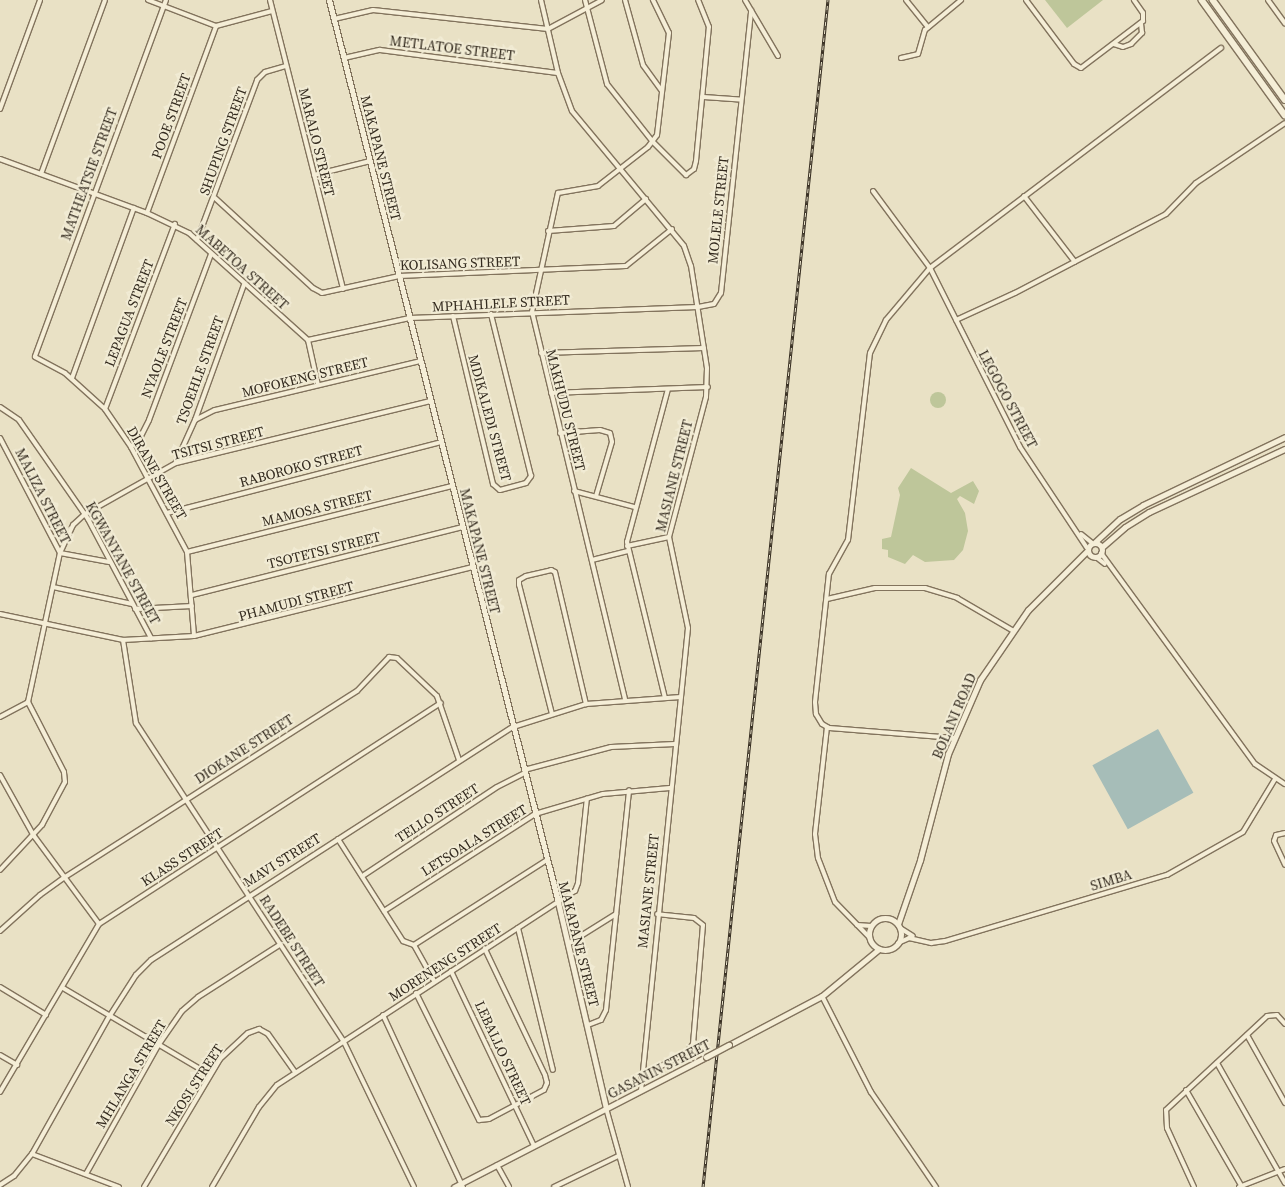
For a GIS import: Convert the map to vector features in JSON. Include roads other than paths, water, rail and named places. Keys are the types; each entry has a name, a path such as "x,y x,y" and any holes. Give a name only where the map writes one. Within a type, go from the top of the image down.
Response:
{"main road":[{"path":"1202,0 1285,115"},
{"path":"1213,0 1285,100"}],"street":[{"path":"0,109 40,0"},
{"path":"40,174 105,0"},
{"path":"148,0 216,26 272,11"},
{"name":"MATHEATSIE STREET","path":"35,357 93,194 166,0"},
{"name":"MARALO STREET","path":"270,0 343,289"},
{"name":"MAKAPANE STREET","path":"329,0 558,902 606,1108"},
{"name":"MASIANE STREET","path":"541,0 558,73 572,111 672,229 688,256 698,307 708,387 668,537 688,623 657,914 641,1091"},
{"path":"585,0 607,84 653,142 686,175 695,166 709,22 698,0"},
{"path":"334,20 373,10 548,29 602,0"},
{"path":"625,0 643,65 662,91"},
{"path":"620,169 653,142 659,128 668,33 653,0"},
{"path":"745,0 778,56"},
{"path":"906,0 928,27"},
{"path":"901,58 918,54 928,27 961,0"},
{"path":"1026,0 1079,68 1088,65 1141,23 1144,17 1134,0"},
{"path":"1268,0 1285,22"},
{"name":"MOLELE STREET","path":"698,307 714,304 720,293 751,11"},
{"path":"1114,44 1126,47 1131,44 1142,33 1141,23"},
{"name":"POOE STREET","path":"147,213 216,26"},
{"path":"954,738 827,728 818,718 815,702 830,570 848,540 870,353 886,320 930,268 1221,48"},
{"name":"METLATOE STREET","path":"344,58 380,50 558,73"},
{"name":"SHUPING STREET","path":"197,240 215,198 257,80 265,72 286,66"},
{"path":"702,97 741,100"},
{"path":"956,320 1075,262 1166,214 1196,183 1285,123"},
{"name":"MABETOA STREET","path":"0,160 175,224 197,240 244,285 308,340"},
{"path":"314,175 370,160"},
{"name":"MAKHUDU STREET","path":"620,169 598,186 558,193 539,271 532,312 625,699"},
{"name":"LEGOGO STREET","path":"873,191 930,268 1020,447 1079,533 1090,553 1107,566 1255,764 1285,784"},
{"path":"1024,196 1075,262"},
{"name":"KOLISANG STREET","path":"215,198 313,288 322,292 399,276 626,266 672,229"},
{"path":"548,231 614,226 646,200"},
{"path":"72,378 134,208"},
{"name":"LEPAGUA STREET","path":"105,409 175,224"},
{"name":"NYAOLE STREET","path":"131,447 142,436 149,420 211,254"},
{"name":"TSOEHLE STREET","path":"176,463 196,420 244,285"},
{"name":"MPHAHLELE STREET","path":"308,340 410,318 698,307"},
{"name":"MDIKALEDI STREET","path":"453,316 493,484 498,490 503,490 524,484 531,478 491,314"},
{"path":"308,340 318,385"},
{"path":"541,353 704,348"},
{"name":"DIRANE STREET","path":"35,357 72,378 105,409 131,447 187,552 194,636"},
{"name":"MOFOKENG STREET","path":"196,420 215,410 421,360"},
{"path":"551,393 708,387"},
{"path":"665,698 628,548 634,507 668,389"},
{"name":"TSITSI STREET","path":"60,553 69,532 85,514 176,463 431,401"},
{"name":"KGWANYANE STREET","path":"0,407 15,416 85,514 151,638"},
{"path":"560,432 600,430 610,433 612,442 596,496"},
{"path":"1090,553 1094,542 1120,519 1143,505 1285,437"},
{"name":"MALIZA STREET","path":"0,438 60,553 28,702"},
{"name":"RABOROKO STREET","path":"167,513 441,442"},
{"path":"1090,553 1101,550 1125,527 1149,512 1285,449"},
{"name":"MAMOSA STREET","path":"187,552 452,486"},
{"path":"574,490 634,507"},
{"name":"TSOTETSI STREET","path":"192,595 462,526"},
{"name":"LEGOGO STREET","path":"1079,533 1094,542"},
{"path":"592,560 668,537"},
{"path":"1094,542 1101,550"},
{"name":"LEGOGO STREET","path":"1101,550 1107,566"},
{"path":"60,553 109,562"},
{"name":"BOLANI ROAD","path":"899,926 903,905 920,860 954,738 980,680 1012,630 1043,594 1075,563 1090,553"},
{"name":"PHAMUDI STREET","path":"0,614 45,625 124,640 194,636 472,567"},
{"path":"552,714 519,585 521,578 551,570 555,572 586,704"},
{"path":"53,587 132,604"},
{"path":"827,599 875,588 925,588 957,598 1012,630"},
{"path":"135,609 192,606"},
{"name":"RADEBE STREET","path":"124,640 134,717 343,1040 414,1187"},
{"name":"DIOKANE STREET","path":"0,931 40,895 65,877 357,691 389,657 400,661 432,690 442,703 459,760"},
{"name":"MAVI STREET","path":"0,1185 14,1176 32,1154 109,1017 142,967 249,895 513,727 586,704 625,699 681,697"},
{"path":"0,716 28,702 65,777 61,794 34,836 0,870"},
{"name":"KLASS STREET","path":"0,1092 99,924 442,703"},
{"path":"827,728 816,846 829,892 854,924 869,937"},
{"name":"TELLO STREET","path":"364,875 524,771 611,747 676,744"},
{"path":"0,775 34,836 99,924"},
{"name":"SIMBA","path":"917,939 931,943 945,941 1167,875 1244,832 1275,779"},
{"name":"LETSOALA STREET","path":"384,911 535,814 587,798 629,790 670,788"},
{"path":"588,1025 606,1014 629,790"},
{"name":"MORENENG STREET","path":"212,1187 265,1097 295,1072 558,902 578,886 587,798"},
{"path":"1285,833 1279,833 1274,839 1285,865"},
{"path":"338,839 364,875 403,941 414,945 434,981"},
{"path":"414,945 547,860"},
{"path":"379,900 390,907"},
{"name":"BOLANI ROAD","path":"890,918 903,905"},
{"path":"568,944 616,914"},
{"path":"641,1077 687,1052 693,1044 702,925 694,918 657,914"},
{"path":"880,918 890,918 917,939 909,938 890,949 879,949 871,943 869,937 871,926 880,918"},
{"path":"854,924 871,926"},
{"path":"898,943 899,926"},
{"path":"518,928 553,1070"},
{"name":"GASANIN STREET","path":"865,958 871,943"},
{"name":"MHLANGA STREET","path":"86,1174 159,1044 192,1002 281,944"},
{"path":"416,993 473,1112 482,1121 544,1090 547,1083 540,1064 485,949"},
{"name":"GASANIN STREET","path":"454,1187 462,1185 822,996 865,958 879,949"},
{"name":"LEBALLO STREET","path":"451,971 534,1146"},
{"path":"0,987 46,1015"},
{"path":"62,988 210,1075"},
{"path":"822,996 863,1078 936,1187"},
{"path":"1194,1187 1167,1128 1165,1112 1186,1090 1267,1016 1274,1014 1281,1017 1285,1024"},
{"path":"383,1015 462,1185"},
{"name":"NKOSI STREET","path":"144,1187 210,1075 233,1044 248,1033 259,1029 272,1038 295,1072"},
{"path":"1247,1035 1285,1103"},
{"path":"0,1054 17,1064"},
{"path":"540,1064 550,1055"},
{"path":"1217,1063 1285,1183"},
{"path":"1186,1090 1241,1187 1285,1169"},
{"path":"606,1108 628,1187"},
{"path":"32,1154 119,1187"},
{"path":"554,1187 618,1156"},
{"path":"498,1165 509,1187"}],"water":[{"path":"1158,729 1193,793 1128,829 1092,765"}],"railway":[{"path":"703,1187 828,0"}]}
